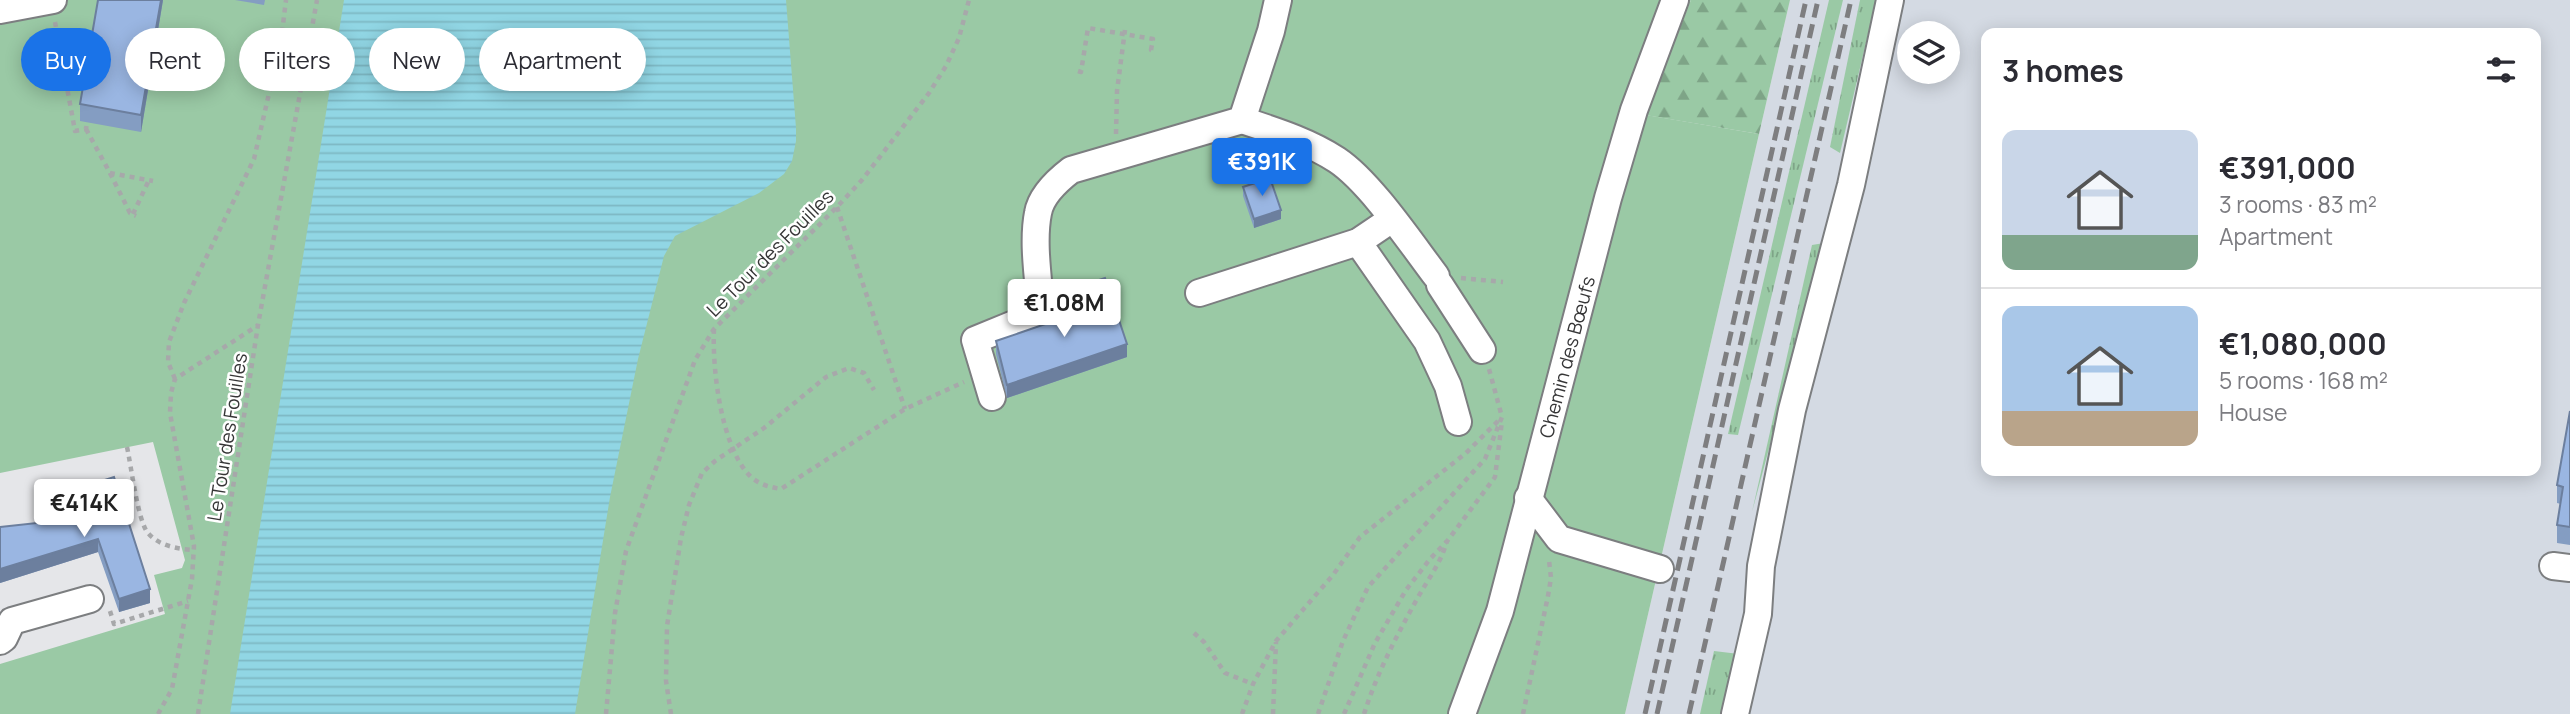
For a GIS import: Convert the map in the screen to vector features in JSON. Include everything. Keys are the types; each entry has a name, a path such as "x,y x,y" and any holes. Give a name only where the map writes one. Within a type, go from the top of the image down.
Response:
{"street":[{"path":"0,10 52,0"},
{"path":"1242,120 1271,31 1278,0"},
{"name":"Chemin des Bœufs","path":"1462,714 1500,611 1528,498 1634,110 1675,0"},
{"path":"1735,714 1758,614 1761,566 1790,423 1851,185 1890,0"},
{"path":"992,397 975,340 1041,313 1037,250 1038,211 1054,183 1071,170 1242,120 1300,140 1339,162 1368,190 1392,219 1438,280 1482,350"},
{"path":"1199,293 1358,242 1392,219"},
{"path":"1358,242 1427,341 1448,386 1458,422"},
{"path":"1528,498 1559,539 1660,569"},
{"path":"4,622 90,599"}],"path":[{"path":"52,0 75,131 86,129"},
{"path":"158,714 172,689 192,579 194,550 170,414 175,379 168,362 169,342 184,303 254,159 281,41 286,0"},
{"name":"Le Tour des Fouilles","path":"198,714 258,325 317,0"},
{"name":"Le Tour des Fouilles","path":"606,714 615,613 626,551 695,360 714,328 862,180 934,84 959,38 969,0"},
{"path":"1078,71 1081,72 1088,28 1125,32 1153,39 1151,50 1155,51"},
{"path":"1119,156 1115,124 1125,32"},
{"path":"87,122 86,129 110,173 134,215 151,180 110,173"},
{"path":"837,207 905,409"},
{"path":"1438,280 1503,282"},
{"path":"175,379 258,325"},
{"path":"714,328 716,385 734,450 752,478 765,486 782,489 905,409 965,381"},
{"path":"1344,714 1376,643 1406,590 1495,477 1502,417 1495,383 1482,350"},
{"path":"671,714 666,681 667,626 681,538 689,505 702,473 826,377 849,368 864,373 874,390"},
{"path":"1242,714 1253,684 1276,641 1333,575 1360,537 1466,453 1502,417"},
{"path":"1318,714 1343,641 1368,587 1485,459 1502,417"},
{"path":"127,447 147,533 165,545 194,550"},
{"path":"1364,714 1384,659 1442,560 1448,540"},
{"path":"1523,714 1548,596 1548,553"},
{"path":"90,599 105,595 114,624 188,601"},
{"path":"1194,633 1204,642 1225,673 1253,684"},
{"path":"1273,714 1276,641"}],"shaded area":[{"path":"1790,0 2570,0 2570,714 1625,714"}],"green space":[{"path":"0,0 1691,0 1646,115 1759,134 1625,714 0,714 0,664 165,614 154,575 182,568 185,560 153,442 0,473"},
{"path":"1691,0 1790,0 1759,134 1645,115"},
{"path":"1829,0 1843,0 1738,435 1728,434"},
{"path":"1860,0 1876,0 1840,153 1830,147"},
{"path":"1824,243 1752,512 1812,245"},
{"path":"1714,651 1739,654 1725,714 1700,714"}],"water":[{"path":"344,0 786,0 796,128 792,161 784,174 759,193 675,236 664,256 638,359 610,497 575,714 230,714 329,91 355,91 355,28 340,28"}],"building":[{"path":"98,0 161,0 156,28 125,28 125,91 145,91 141,115 80,104 82,91 111,91 111,28 93,28"},
{"path":"1270,178 1281,210 1254,219 1243,187"},
{"path":"1105,278 1127,344 1007,385 996,341 1095,307 1087,284"},
{"path":"2570,411 2570,527 2557,525 2563,487 2557,485"},
{"path":"114,477 150,589 119,599 98,539 0,569 0,527 93,517 83,487"}],"railway":[{"path":"1645,714 1806,0"},
{"path":"1657,714 1818,0"},
{"path":"1689,714 1851,0"}]}
